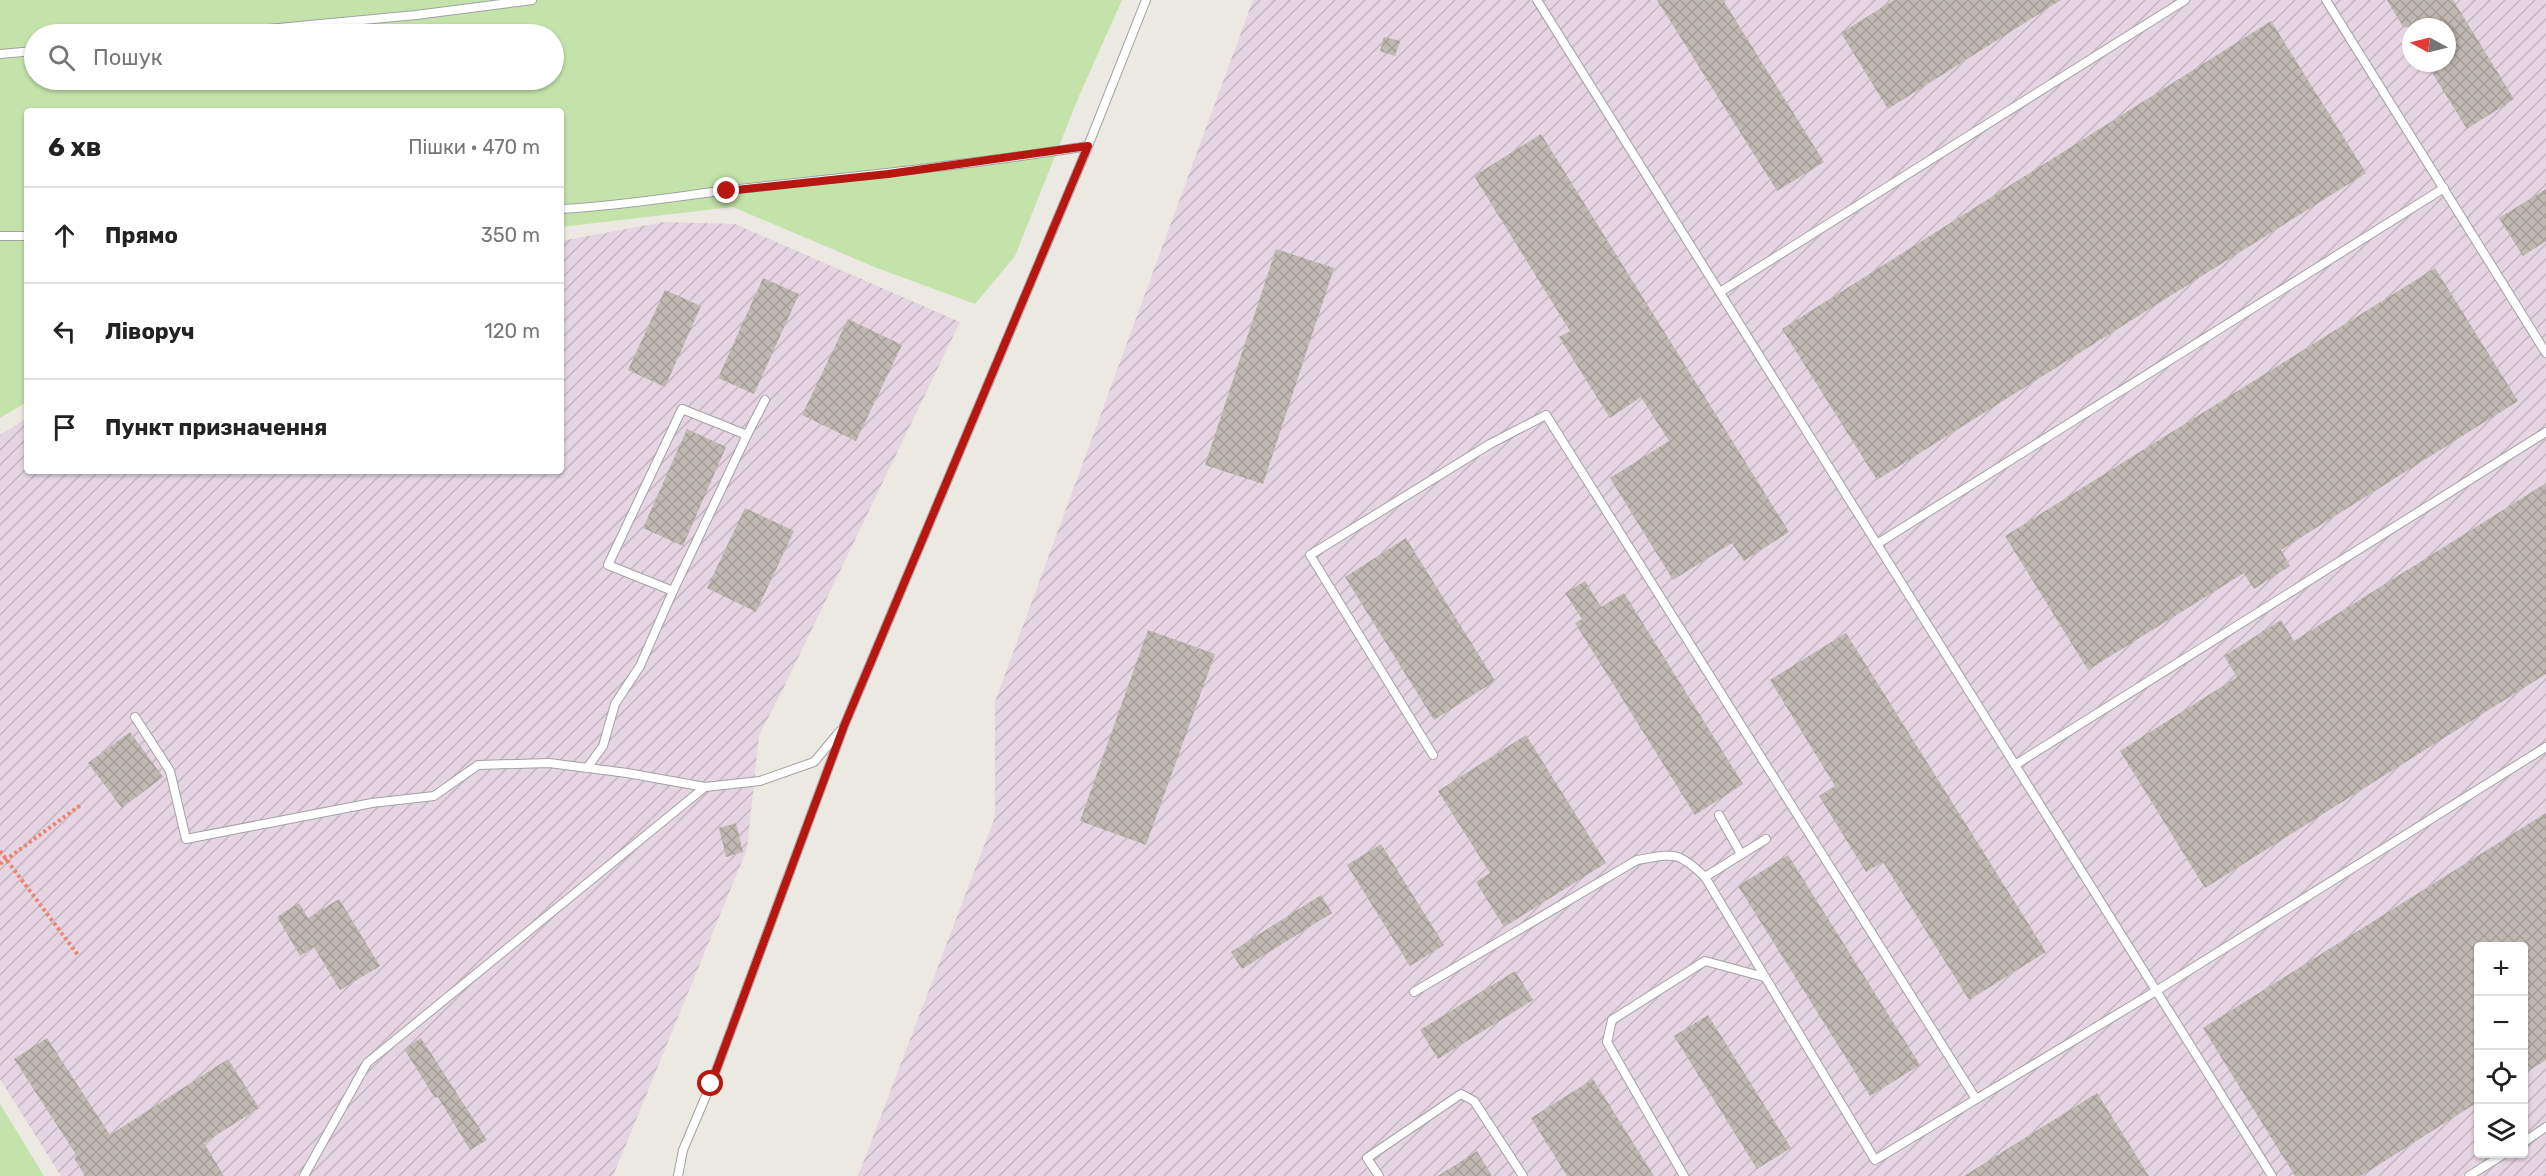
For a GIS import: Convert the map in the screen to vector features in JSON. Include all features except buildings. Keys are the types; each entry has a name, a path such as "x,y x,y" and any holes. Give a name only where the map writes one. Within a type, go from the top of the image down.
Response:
{"lane":[{"path":"320,24 416,15 532,0"},
{"path":"678,1176 683,1150 711,1084 844,726 1088,146 1146,0"},
{"path":"1537,0 2271,1176"},
{"path":"1720,292 2186,0"},
{"path":"2326,0 2546,352"},
{"path":"0,54 24,52"},
{"path":"564,209 611,206 888,174 1088,146"},
{"path":"1877,544 2444,188"},
{"path":"0,236 24,236"},
{"path":"587,768 603,746 615,704 640,666 673,591 765,400"},
{"path":"673,591 608,565 682,409 747,435"},
{"path":"1434,755 1310,555 1490,444 1546,415 1976,1099"},
{"path":"2015,765 2546,432"},
{"path":"135,717 170,771 186,839 372,803 434,796 478,765 549,763 705,787 760,781 814,762 844,726"},
{"path":"1414,992 1637,860 1674,854 1691,863 1705,877 1875,1160 2156,991 2546,747"},
{"path":"304,1176 367,1063 705,787"},
{"path":"1719,815 1741,854"},
{"path":"1705,877 1766,838"},
{"path":"1684,1176 1607,1042 1612,1020 1705,961 1764,977"},
{"path":"1379,1176 1367,1158 1461,1094 1474,1101 1523,1176"},
{"path":"2528,1139 2546,1127"},
{"path":"2469,1176 2498,1158"}],"path":[{"path":"0,864 82,804"},
{"path":"0,851 78,955"}],"shaded area":[{"path":"1253,0 2546,0 2546,1176 858,1176 995,817 995,702"},
{"path":"664,222 735,224 960,322 759,735 747,849 613,1176 61,1176 0,1079 0,435 24,420 24,474 564,474 564,240"}],"green space":[{"path":"0,0 1122,0 1079,96 1015,256 975,304 877,268 733,207 564,227 564,108 24,108 24,404 0,418"},
{"path":"0,1104 44,1176 0,1176"}],"route":[{"path":"711,1084 844,726 1088,146 888,174 727,191"}]}
